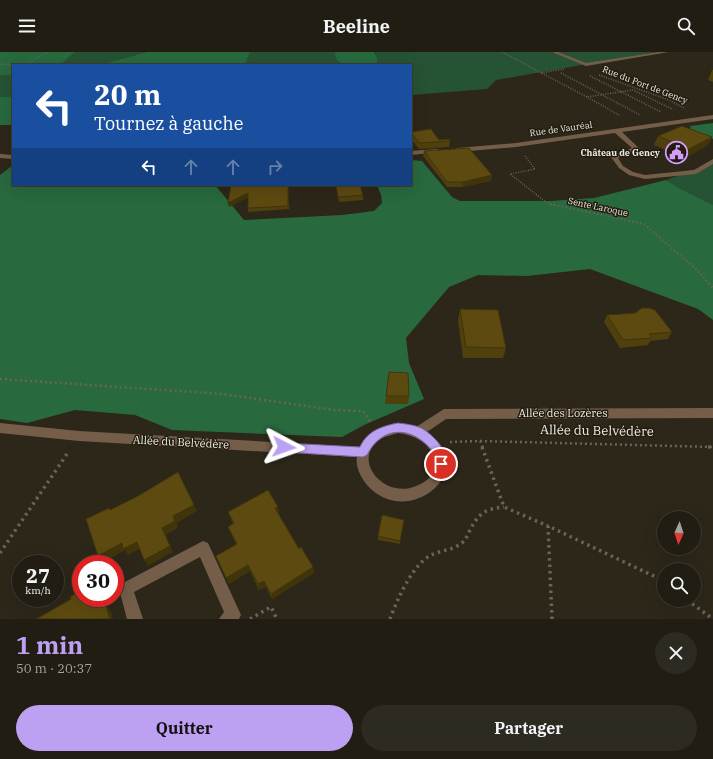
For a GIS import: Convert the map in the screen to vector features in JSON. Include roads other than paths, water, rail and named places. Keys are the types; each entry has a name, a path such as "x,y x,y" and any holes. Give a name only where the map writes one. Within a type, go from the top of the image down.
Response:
{"street":[{"path":"554,52 586,65 667,52"},
{"name":"Rue de Vauréal","path":"412,153 485,148 713,117"},
{"path":"616,130 637,149 614,157 621,167 631,174 645,177 696,172 713,161"},
{"path":"0,156 12,157"},
{"name":"Allée des Lozères","path":"418,432 444,414 713,413"},
{"name":"Allée du Belvédère","path":"0,428 79,436 363,452"},
{"path":"398,428 418,432 434,445 439,453 441,464 438,475 432,485 422,492 410,496 396,496 383,491 373,484 365,474 362,463 363,452 366,444 379,433 388,429 398,428"},
{"path":"135,619 126,589 203,548 232,615 227,619"}],"place":[{"name":"Château de Gency","path":"676,153"}]}
